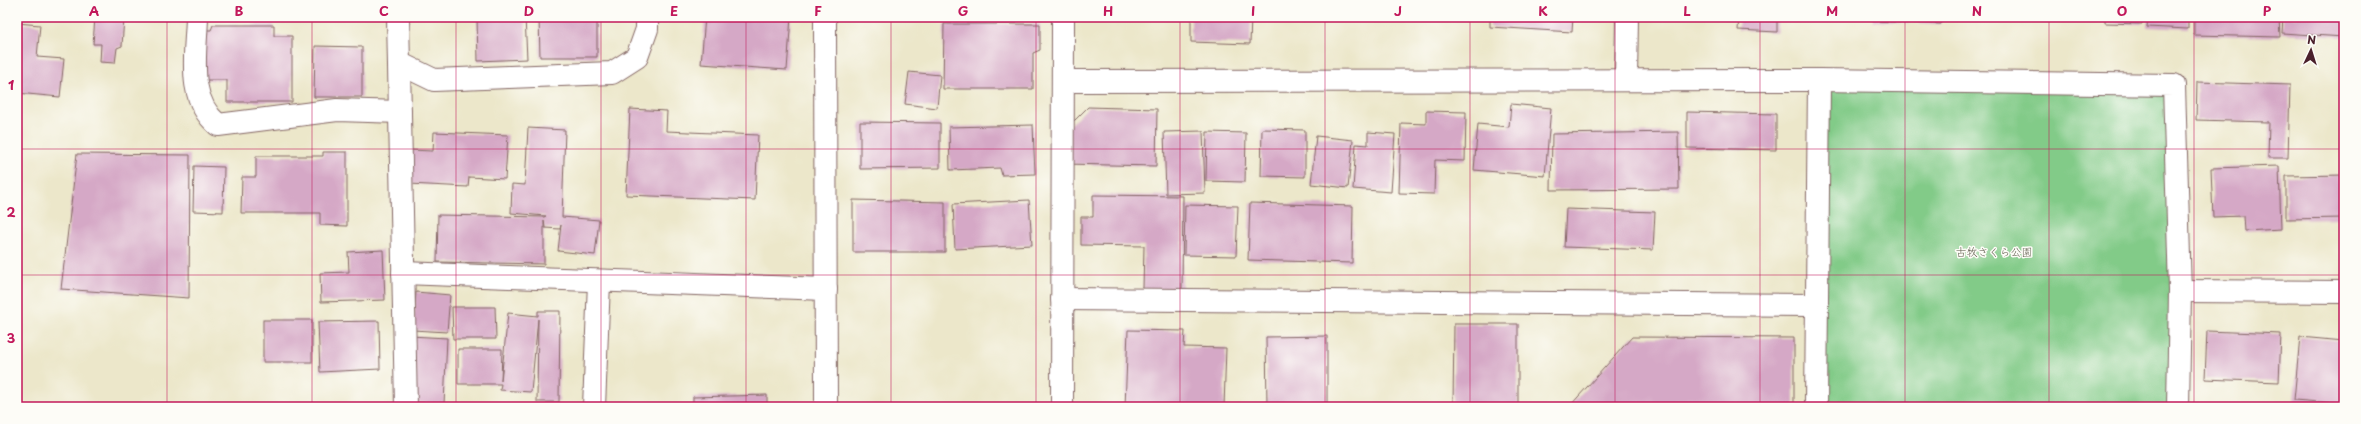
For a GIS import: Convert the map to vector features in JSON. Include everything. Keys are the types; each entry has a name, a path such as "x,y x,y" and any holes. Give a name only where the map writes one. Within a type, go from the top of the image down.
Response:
{"street":[{"path":"197,17 194,84 207,115 218,125 337,110 400,112"},
{"path":"398,17 406,407"},
{"path":"399,63 434,80 612,73 637,58 647,29 647,17"},
{"path":"825,17 826,407"},
{"path":"1062,407 1063,17"},
{"path":"1626,80 1627,17"},
{"path":"1063,81 1818,80 2174,85 2180,291 2178,407"},
{"path":"1816,407 1818,80"},
{"path":"403,274 826,289"},
{"path":"594,407 599,282"},
{"path":"2180,291 2344,292"},
{"path":"1062,299 1817,305"}],"green space":[{"name":"古牧さくら公園","path":"1819,80 2174,85 2175,407 1817,407"}],"building":[{"path":"95,17 124,17 122,46 117,48 115,63 100,62 101,44 93,44"},
{"path":"477,17 525,17 527,59 478,61"},
{"path":"539,17 597,17 597,57 540,57"},
{"path":"705,17 791,17 787,70 701,64"},
{"path":"1191,17 1251,17 1250,44 1191,42"},
{"path":"1282,17 1305,17 1304,21"},
{"path":"1490,17 1573,17 1572,32 1490,27"},
{"path":"1739,17 1777,17 1777,32 1738,30"},
{"path":"1874,17 1942,17 1941,24 1873,21"},
{"path":"2105,17 2142,17 2142,24 2105,23"},
{"path":"2148,17 2188,17 2188,29 2147,27"},
{"path":"2194,17 2279,17 2280,37 2194,35"},
{"path":"2283,17 2344,17 2344,37 2282,33"},
{"path":"17,23 40,25 37,57 64,59 60,97 17,93"},
{"path":"944,24 1040,24 1040,50 1033,53 1033,89 943,89"},
{"path":"213,25 274,25 274,36 292,36 292,102 227,102 227,80 202,80 202,30 211,30"},
{"path":"315,46 362,47 362,97 314,97"},
{"path":"909,72 940,75 937,108 905,104"},
{"path":"2197,82 2290,85 2288,158 2268,158 2269,122 2196,120"},
{"path":"1511,104 1551,108 1545,176 1474,170 1478,124 1509,127"},
{"path":"1088,107 1157,109 1156,166 1065,164 1067,128"},
{"path":"630,109 667,111 666,131 758,135 755,200 626,195"},
{"path":"1426,111 1466,112 1465,161 1435,160 1434,194 1399,193 1401,123 1426,124"},
{"path":"1687,112 1776,114 1776,150 1687,148"},
{"path":"860,122 940,123 940,168 860,169"},
{"path":"1033,125 1035,174 1002,175 1000,168 950,170 949,127"},
{"path":"528,128 565,130 562,217 599,220 595,255 558,251 561,225 560,229 545,228 544,220 544,264 437,262 438,215 546,216 511,213 512,184 525,185"},
{"path":"1262,129 1305,130 1305,177 1261,176"},
{"path":"1203,131 1205,193 1166,194 1164,132"},
{"path":"434,132 508,135 505,179 469,177 468,187 409,184 410,150 433,151"},
{"path":"1207,132 1246,133 1245,182 1206,181"},
{"path":"1368,132 1395,134 1391,192 1353,189 1356,144 1368,145"},
{"path":"1678,132 1679,189 1551,190 1552,134"},
{"path":"1316,136 1353,140 1348,188 1311,184"},
{"path":"323,152 347,152 347,226 320,225 320,213 241,213 242,177 256,177 256,156 323,156"},
{"path":"77,154 190,155 189,298 61,289"},
{"path":"194,166 224,167 223,212 193,211"},
{"path":"2279,166 2281,229 2245,231 2244,216 2213,217 2211,168"},
{"path":"2344,175 2344,218 2286,219 2286,176"},
{"path":"1093,195 1183,196 1182,290 1143,289 1144,246 1081,245 1081,217 1093,217"},
{"path":"853,200 945,202 945,252 853,252"},
{"path":"1029,200 1032,245 955,249 953,204"},
{"path":"1250,203 1353,206 1352,263 1248,260"},
{"path":"1185,205 1238,206 1236,256 1184,255"},
{"path":"1566,209 1655,212 1653,250 1564,247"},
{"path":"383,250 385,300 321,302 320,273 349,272 348,252"},
{"path":"416,292 450,295 447,332 413,330"},
{"path":"452,307 495,307 496,339 453,339"},
{"path":"538,311 560,311 559,402 537,402 538,319 531,392 500,390 501,384 458,384 458,349 502,349 501,381 508,313 538,316"},
{"path":"263,320 312,320 312,362 263,362"},
{"path":"379,321 380,369 320,372 318,322"},
{"path":"1454,324 1518,324 1518,407 1453,407"},
{"path":"1128,330 1185,331 1184,347 1226,348 1224,407 1125,407"},
{"path":"2207,331 2281,334 2279,382 2205,379"},
{"path":"410,336 447,338 444,404 407,402"},
{"path":"1327,336 1327,405 1267,405 1266,337"},
{"path":"1632,337 1794,338 1794,407 1569,407"},
{"path":"2300,337 2344,341 2344,404 2294,400"},
{"path":"767,395 767,407 693,407 693,397"}]}
